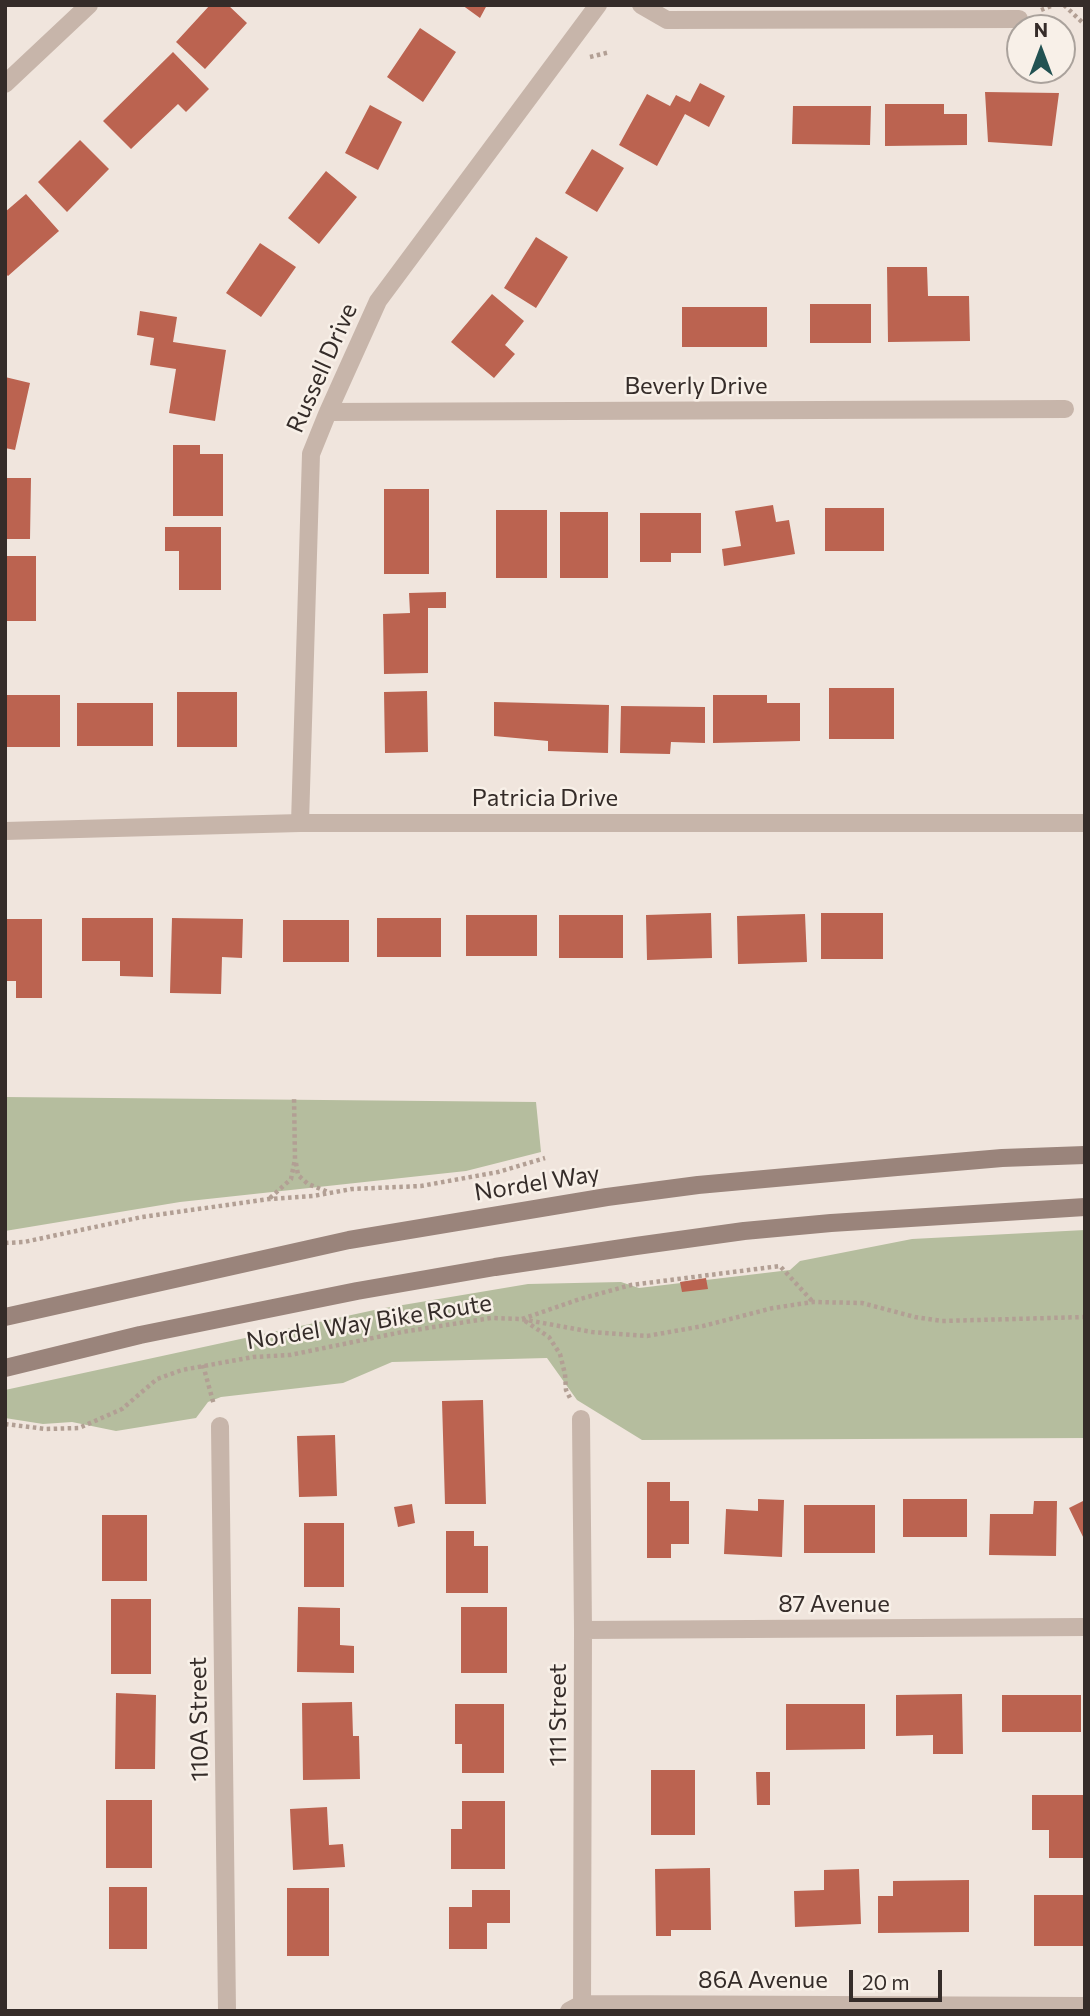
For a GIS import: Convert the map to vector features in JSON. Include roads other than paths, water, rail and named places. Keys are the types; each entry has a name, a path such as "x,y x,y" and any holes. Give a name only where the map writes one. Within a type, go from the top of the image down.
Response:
{"main road":[{"name":"Nordel Way","path":"5,1317 349,1240 607,1197 698,1185 897,1167 1002,1158 1085,1155"},
{"path":"5,1368 140,1335 357,1291 636,1246 819,1224 1085,1207"}],"street":[{"path":"5,84 89,5"},
{"name":"Russell Drive","path":"300,823 311,454 378,301 598,5"},
{"path":"641,5 667,20 1006,19"},
{"name":"Beverly Drive","path":"328,412 1065,409"},
{"name":"Patricia Drive","path":"5,831 300,823 1085,823"},
{"name":"111 Street","path":"578,2009 583,1629 581,1419"},
{"name":"110A Street","path":"220,1426 226,2011"},
{"name":"87 Avenue","path":"583,1629 1085,1627"},
{"name":"86A Avenue","path":"578,2009 1085,2006"}]}
